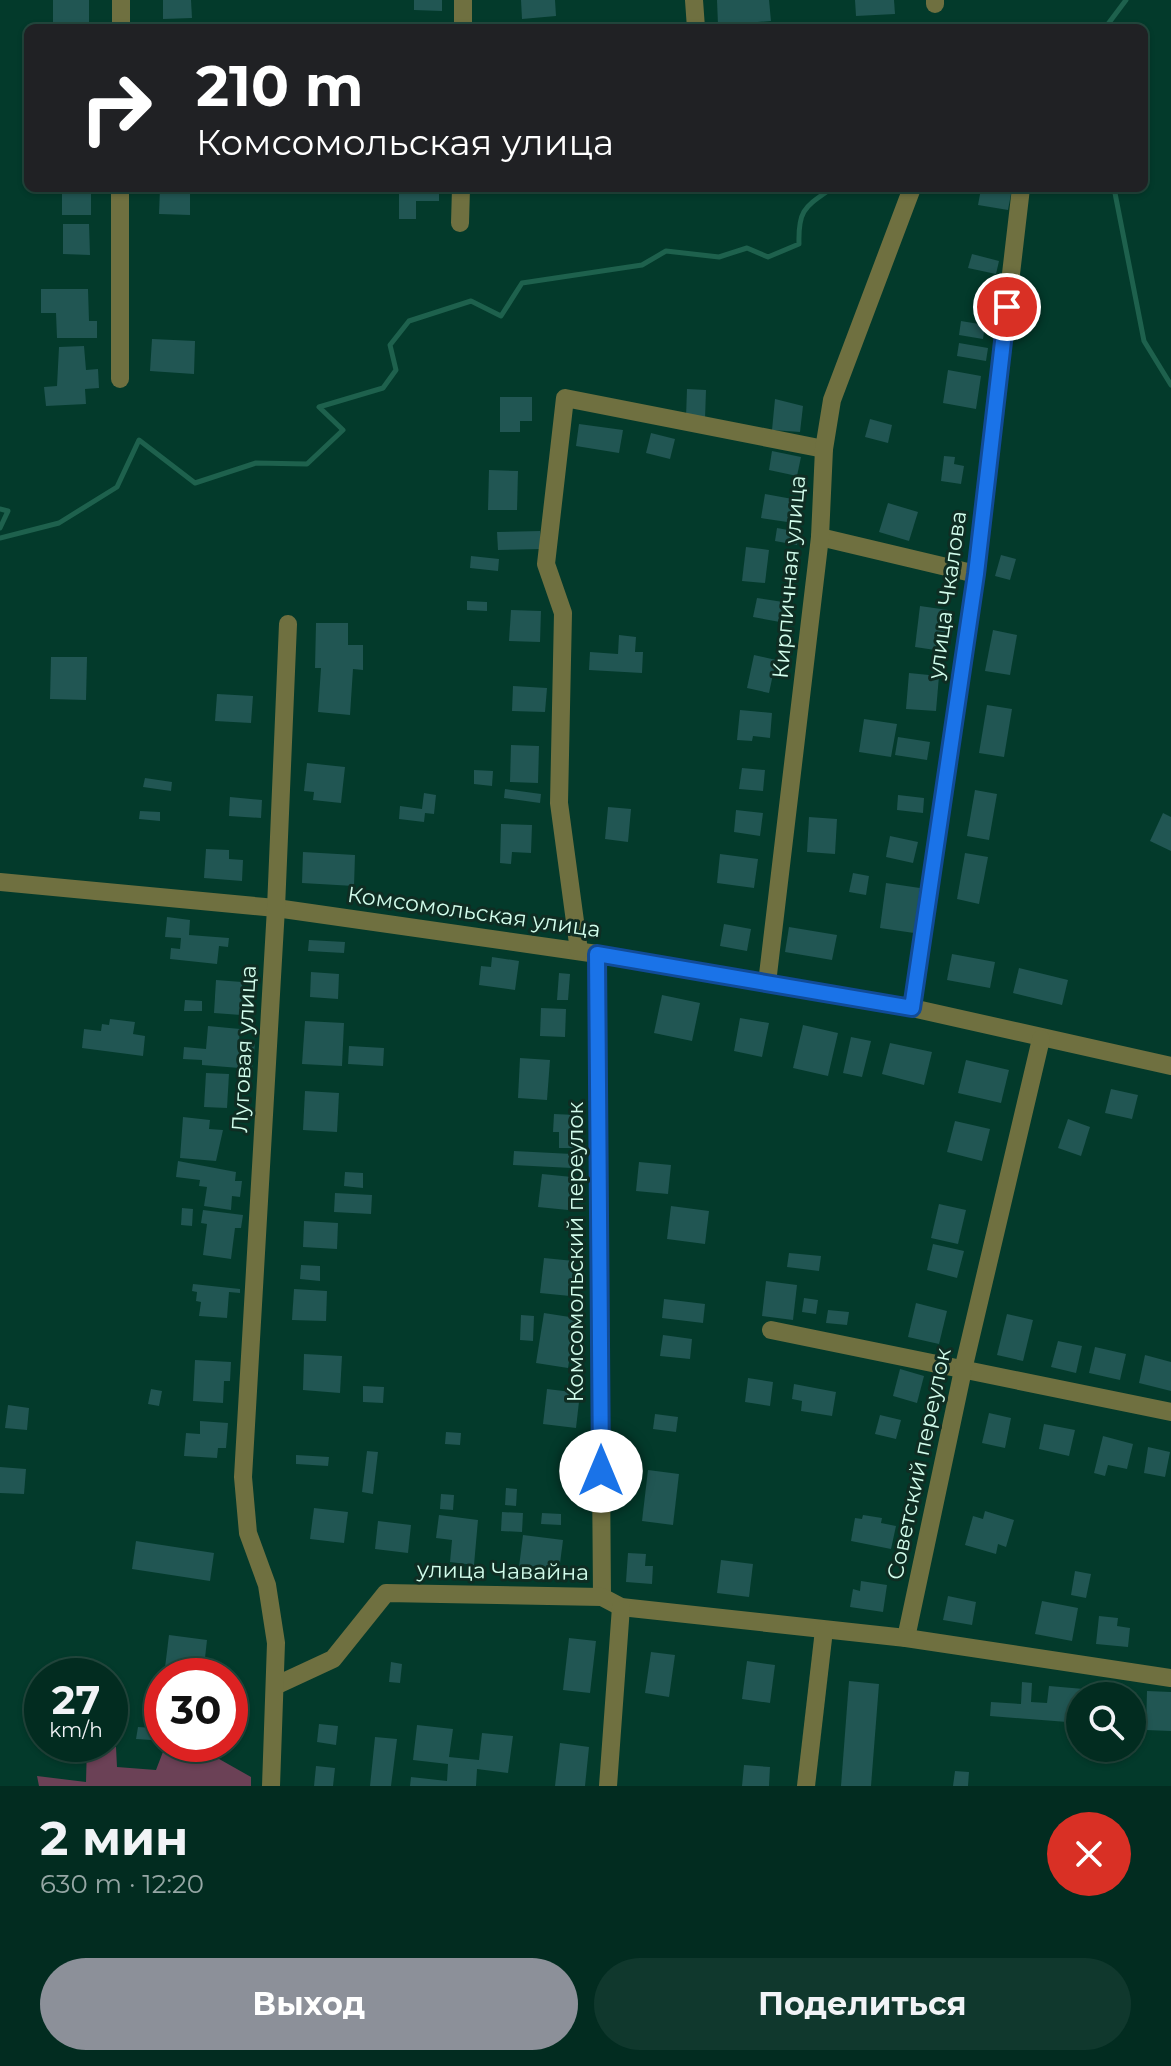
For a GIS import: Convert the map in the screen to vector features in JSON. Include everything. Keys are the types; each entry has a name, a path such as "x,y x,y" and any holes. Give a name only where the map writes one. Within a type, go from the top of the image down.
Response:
{"street":[{"path":"121,0 121,24"},
{"path":"463,0 463,24"},
{"path":"694,0 696,24"},
{"path":"120,192 120,379"},
{"path":"460,223 461,192"},
{"name":"Кирпичная улица","path":"767,983 820,537 824,449 832,400 910,192"},
{"name":"улица Чкалова","path":"912,1008 976,574 1021,192"},
{"name":"Комсомольский переулок","path":"602,1597 588,952 559,803 563,613 546,564 565,398 824,449"},
{"path":"820,537 976,574"},
{"name":"Луговая улица","path":"271,1786 277,1685 276,1643 269,1600 248,1533 243,1477 276,908 288,624"},
{"name":"Комсомольская улица","path":"0,882 276,908 588,952 912,1008 1171,1066"},
{"name":"Советский переулок","path":"906,1638 963,1370 1041,1039"},
{"path":"771,1330 1171,1412"},
{"name":"улица Чавайна","path":"277,1685 333,1659 386,1593 602,1597 621,1607 906,1638"},
{"path":"608,1786 621,1607"},
{"path":"806,1786 824,1630"},
{"path":"906,1638 1171,1678"}],"shaded area":[{"path":"87,1762 117,1762 117,1767 156,1770 159,1762 224,1762 251,1777 251,1786 39,1786 37,1776 86,1782"}],"building":[{"path":"53,0 89,0 89,24 53,24"},
{"path":"163,0 191,0 192,18 163,19"},
{"path":"414,0 442,0 442,11 414,10"},
{"path":"521,0 555,0 556,16 522,19"},
{"path":"717,0 769,0 771,21 718,24"},
{"path":"855,0 894,0 895,14 856,16"},
{"path":"62,192 91,192 91,215 62,215"},
{"path":"160,192 190,192 190,215 159,214"},
{"path":"399,192 439,192 439,201 416,201 416,219 399,219"},
{"path":"980,192 1011,194 1008,210 978,205"},
{"path":"63,224 89,224 90,255 63,254"},
{"path":"972,254 999,261 996,274 968,268"},
{"path":"41,289 88,289 89,321 97,321 97,338 57,338 56,313 41,313"},
{"path":"961,321 985,325 983,339 959,335"},
{"path":"152,339 195,341 194,374 150,371"},
{"path":"959,343 988,348 986,361 957,356"},
{"path":"84,346 86,370 98,369 99,388 85,389 86,404 46,406 44,387 57,386 59,347"},
{"path":"948,370 981,376 976,409 943,403"},
{"path":"687,389 706,390 705,419 686,418"},
{"path":"500,397 532,397 532,421 520,421 520,432 500,432"},
{"path":"775,399 803,406 800,432 772,430"},
{"path":"870,419 892,425 888,443 865,437"},
{"path":"579,424 623,430 619,453 576,446"},
{"path":"651,433 675,439 670,459 646,453"},
{"path":"772,451 801,457 797,476 769,470"},
{"path":"944,456 955,457 954,464 964,466 961,484 941,481"},
{"path":"489,470 518,471 517,510 488,510"},
{"path":"765,494 798,500 794,523 761,518"},
{"path":"888,503 918,512 909,541 879,532"},
{"path":"777,528 799,532 797,545 775,541"},
{"path":"540,531 541,549 498,550 497,532"},
{"path":"746,547 769,550 765,583 742,581"},
{"path":"1001,555 1016,559 1010,580 995,576"},
{"path":"471,556 499,559 498,571 470,568"},
{"path":"757,598 783,602 780,622 753,617"},
{"path":"467,601 487,602 487,611 467,610"},
{"path":"920,606 948,610 942,651 915,647"},
{"path":"511,610 541,611 540,642 509,641"},
{"path":"316,623 348,623 348,645 363,645 363,670 353,669 350,715 318,712 321,668 315,668"},
{"path":"993,630 1017,635 1010,675 985,671"},
{"path":"619,635 636,637 635,652 643,652 642,673 589,670 590,652 618,654"},
{"path":"754,655 776,660 769,693 747,688"},
{"path":"51,657 87,657 86,700 50,699"},
{"path":"909,673 939,676 936,711 906,709"},
{"path":"513,686 547,688 545,712 512,711"},
{"path":"217,694 253,696 251,723 215,721"},
{"path":"987,705 1012,709 1004,757 979,753"},
{"path":"740,710 772,713 770,738 753,736 752,741 737,740"},
{"path":"864,719 897,724 891,757 859,752"},
{"path":"898,737 930,742 927,760 895,755"},
{"path":"511,745 539,746 538,783 510,782"},
{"path":"307,763 345,767 341,803 313,800 314,792 304,791"},
{"path":"742,768 765,770 763,791 739,789"},
{"path":"474,770 493,771 492,786 474,784"},
{"path":"145,778 172,782 171,791 143,787"},
{"path":"505,789 541,794 540,803 504,798"},
{"path":"975,790 997,794 989,840 967,836"},
{"path":"424,793 436,795 434,814 425,813 424,822 399,819 400,806 422,809"},
{"path":"898,795 924,798 923,813 897,810"},
{"path":"230,797 262,800 261,818 229,816"},
{"path":"608,807 631,809 628,842 605,839"},
{"path":"736,810 763,813 760,836 734,832"},
{"path":"140,811 160,812 160,821 139,819"},
{"path":"1163,813 1171,817 1171,851 1150,841"},
{"path":"809,817 837,819 835,854 807,852"},
{"path":"501,824 532,825 531,853 512,852 511,864 500,863"},
{"path":"890,836 918,842 913,863 886,857"},
{"path":"206,849 229,850 229,859 243,860 242,881 204,878"},
{"path":"303,852 355,855 354,886 302,883"},
{"path":"965,853 988,857 979,904 957,899"},
{"path":"720,854 758,859 754,888 717,883"},
{"path":"853,873 869,876 866,895 849,892"},
{"path":"886,883 920,888 914,933 880,928"},
{"path":"167,917 190,920 189,935 229,938 228,947 219,946 217,964 170,959 171,948 180,949 181,938 165,937"},
{"path":"724,924 751,929 747,951 720,946"},
{"path":"789,927 837,935 832,960 785,952"},
{"path":"309,940 345,942 344,953 308,951"},
{"path":"952,954 995,962 990,988 947,980"},
{"path":"492,957 519,961 515,990 479,985 481,966 491,967"},
{"path":"1019,968 1068,980 1062,1005 1013,993"},
{"path":"311,972 339,974 338,999 310,997"},
{"path":"559,973 570,974 568,1000 557,1000"},
{"path":"216,980 242,982 241,1015 214,1013"},
{"path":"662,995 700,1003 692,1041 654,1033"},
{"path":"185,1000 202,1001 202,1011 184,1011"},
{"path":"541,1008 566,1009 565,1037 540,1036"},
{"path":"740,1018 769,1023 762,1057 734,1051"},
{"path":"110,1019 135,1022 133,1034 145,1036 143,1056 82,1048 84,1029 101,1031 102,1024 109,1025"},
{"path":"305,1021 344,1023 342,1066 302,1064"},
{"path":"803,1025 838,1033 828,1076 793,1068"},
{"path":"208,1026 240,1029 239,1042 255,1044 252,1069 202,1065 202,1060 183,1059 184,1047 206,1049"},
{"path":"851,1037 871,1041 862,1077 843,1073"},
{"path":"890,1043 932,1052 924,1085 882,1074"},
{"path":"349,1046 384,1048 383,1066 348,1064"},
{"path":"520,1058 550,1060 547,1100 518,1098"},
{"path":"966,1060 1009,1070 1001,1103 958,1093"},
{"path":"206,1073 229,1074 227,1108 204,1107"},
{"path":"1111,1089 1138,1095 1132,1119 1105,1113"},
{"path":"305,1091 339,1093 337,1132 303,1130"},
{"path":"554,1114 576,1115 576,1148 559,1148 559,1132 553,1132"},
{"path":"183,1117 210,1120 209,1129 223,1130 216,1161 180,1158"},
{"path":"1068,1119 1090,1127 1081,1156 1058,1148"},
{"path":"955,1121 990,1129 982,1161 947,1152"},
{"path":"514,1151 572,1154 572,1168 513,1165"},
{"path":"178,1161 236,1172 235,1181 242,1181 240,1197 232,1196 231,1210 204,1206 207,1187 199,1186 200,1180 176,1177"},
{"path":"639,1162 671,1165 668,1194 636,1191"},
{"path":"345,1172 363,1173 363,1188 344,1186"},
{"path":"542,1174 572,1177 568,1210 538,1207"},
{"path":"335,1193 372,1195 371,1214 334,1212"},
{"path":"939,1204 966,1210 958,1244 931,1238"},
{"path":"671,1206 709,1211 705,1244 667,1239"},
{"path":"182,1208 193,1209 192,1226 181,1225"},
{"path":"203,1210 243,1215 241,1228 235,1228 231,1259 203,1255 207,1224 201,1223"},
{"path":"304,1221 338,1223 337,1249 303,1247"},
{"path":"933,1244 964,1251 957,1278 927,1270"},
{"path":"789,1253 821,1256 819,1271 787,1267"},
{"path":"544,1258 574,1261 570,1296 540,1293"},
{"path":"301,1265 320,1266 320,1281 300,1279"},
{"path":"766,1281 797,1285 793,1320 762,1316"},
{"path":"193,1284 240,1289 240,1293 229,1292 227,1318 199,1316 201,1302 196,1301 197,1292 192,1291"},
{"path":"294,1289 327,1291 326,1321 292,1320"},
{"path":"804,1298 818,1300 816,1314 802,1312"},
{"path":"664,1299 705,1304 703,1323 662,1318"},
{"path":"916,1303 947,1311 939,1344 908,1337"},
{"path":"828,1310 849,1312 847,1325 826,1323"},
{"path":"544,1313 576,1318 568,1368 536,1363"},
{"path":"1007,1314 1033,1320 1023,1361 997,1355"},
{"path":"521,1315 534,1316 533,1341 520,1340"},
{"path":"663,1335 692,1339 690,1359 660,1356"},
{"path":"1058,1341 1082,1346 1076,1373 1051,1367"},
{"path":"1095,1347 1126,1354 1120,1380 1089,1373"},
{"path":"304,1354 342,1356 340,1393 303,1390"},
{"path":"1145,1355 1171,1362 1171,1391 1139,1383"},
{"path":"195,1360 231,1362 230,1381 224,1381 223,1403 193,1401"},
{"path":"900,1369 924,1376 917,1403 893,1396"},
{"path":"748,1378 773,1382 770,1406 745,1402"},
{"path":"794,1384 836,1392 832,1416 801,1411 802,1401 792,1399"},
{"path":"363,1386 384,1387 383,1403 363,1402"},
{"path":"151,1389 162,1391 159,1406 148,1404"},
{"path":"547,1389 580,1393 576,1428 543,1424"},
{"path":"8,1405 29,1408 27,1430 5,1428"},
{"path":"989,1413 1011,1418 1005,1448 982,1443"},
{"path":"655,1414 678,1417 676,1432 653,1429"},
{"path":"880,1415 901,1420 896,1439 875,1434"},
{"path":"200,1421 228,1423 226,1448 218,1448 217,1458 184,1456 186,1433 200,1434"},
{"path":"1044,1424 1075,1430 1069,1456 1039,1449"},
{"path":"446,1432 461,1433 460,1445 445,1444"},
{"path":"1103,1436 1133,1444 1127,1469 1108,1465 1105,1476 1094,1473"},
{"path":"1148,1447 1170,1452 1165,1477 1144,1473"},
{"path":"367,1451 378,1452 373,1494 362,1492"},
{"path":"296,1455 329,1457 328,1466 296,1464"},
{"path":"0,1467 26,1469 24,1494 0,1493"},
{"path":"648,1470 679,1474 673,1525 642,1521"},
{"path":"506,1488 517,1489 516,1506 505,1505"},
{"path":"441,1494 454,1495 453,1510 440,1509"},
{"path":"314,1508 348,1512 344,1543 310,1539"},
{"path":"985,1511 1014,1520 1006,1547 998,1544 996,1554 965,1545 973,1516 983,1519"},
{"path":"502,1512 523,1513 522,1532 501,1531"},
{"path":"542,1513 561,1514 561,1525 541,1524"},
{"path":"439,1515 478,1520 474,1565 450,1562 452,1540 436,1538"},
{"path":"863,1515 882,1518 881,1523 896,1526 891,1549 851,1541 855,1518 862,1519"},
{"path":"378,1521 411,1525 408,1553 375,1549"},
{"path":"523,1535 563,1540 558,1579 518,1575"},
{"path":"136,1541 214,1553 210,1581 132,1569"},
{"path":"628,1553 646,1554 645,1566 653,1566 652,1584 626,1582"},
{"path":"721,1560 753,1564 749,1597 717,1593"},
{"path":"1075,1571 1091,1574 1086,1598 1071,1595"},
{"path":"861,1581 887,1585 883,1612 850,1607 853,1589 860,1591"},
{"path":"948,1596 976,1602 972,1625 943,1620"},
{"path":"1042,1601 1078,1608 1072,1641 1035,1634"},
{"path":"1099,1616 1118,1618 1117,1626 1130,1628 1128,1647 1096,1644"},
{"path":"169,1635 207,1640 205,1658 166,1658"},
{"path":"569,1638 596,1641 590,1693 563,1690"},
{"path":"651,1652 675,1655 669,1697 645,1693"},
{"path":"747,1661 775,1665 770,1703 742,1699"},
{"path":"391,1662 402,1664 400,1683 389,1682"},
{"path":"849,1681 879,1684 871,1786 841,1786"},
{"path":"1022,1682 1032,1683 1031,1702 1047,1703 1049,1686 1066,1687 1066,1722 990,1716 991,1702 1021,1704"},
{"path":"1147,1691 1171,1692 1171,1731 1146,1730"},
{"path":"319,1724 338,1726 336,1745 317,1742"},
{"path":"417,1725 453,1729 449,1757 479,1760 482,1733 513,1736 508,1773 477,1769 476,1786 410,1786 411,1777 447,1781 448,1764 413,1760"},
{"path":"138,1727 144,1727 144,1740 136,1739"},
{"path":"375,1737 397,1739 391,1786 370,1786"},
{"path":"560,1743 589,1747 585,1786 555,1786"},
{"path":"744,1765 770,1767 769,1786 742,1786"},
{"path":"316,1766 335,1768 333,1786 314,1786"},
{"path":"955,1771 969,1772 968,1786 953,1786"}],"waterway":[{"path":"1108,24 1126,0"},
{"path":"0,538 59,523 117,487 139,440 195,483 256,463 307,464 343,430 319,407 383,388 396,370 390,345 409,321 471,301 501,316 522,283 642,265 666,251 719,257 747,248 768,257 799,244 800,223 805,210 826,192"},
{"path":"1115,192 1144,341 1171,385"},
{"path":"0,509 8,511 0,528"}],"route":[{"path":"601,1471 597,954 912,1008 976,574 1007,307"}]}
